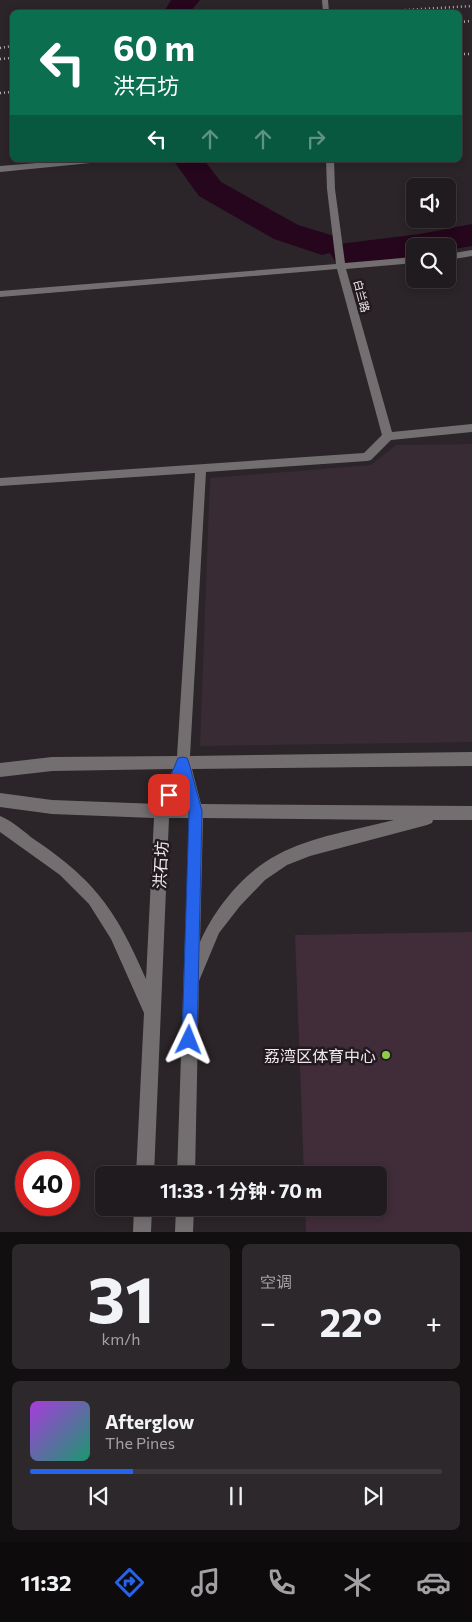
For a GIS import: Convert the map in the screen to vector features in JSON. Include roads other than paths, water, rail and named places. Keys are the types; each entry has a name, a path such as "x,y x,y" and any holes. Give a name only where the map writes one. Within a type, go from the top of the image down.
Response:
{"street":[{"path":"0,169 79,162"},
{"name":"白兰路","path":"330,162 331,189 341,266 388,436"},
{"path":"456,256 472,253"},
{"path":"0,294 406,261"},
{"path":"0,482 367,457 388,436 472,428"},
{"path":"186,1166 196,811 183,763 201,468"},
{"path":"0,770 52,764 472,759"},
{"name":"洪石坊","path":"145,1166 162,811 183,763"},
{"path":"0,800 52,807 162,811 472,813"},
{"path":"191,982 214,928 235,901 260,875 282,860 310,848 446,813"},
{"path":"0,823 66,871 93,897 112,925 153,1014"},
{"path":"142,1232 143,1216"},
{"path":"184,1232 185,1216"}],"waterway":[{"path":"178,10 187,0"},
{"path":"189,162 210,189 286,232 322,244"},
{"path":"347,253 420,245 472,235"}],"railway":[{"path":"406,10 472,6"},
{"path":"462,22 472,21"},
{"path":"0,48 10,46"},
{"path":"462,54 472,54"},
{"path":"0,59 10,58"},
{"path":"0,93 10,92"}],"place":[{"name":"荔湾区体育中心","path":"386,1055"}]}
